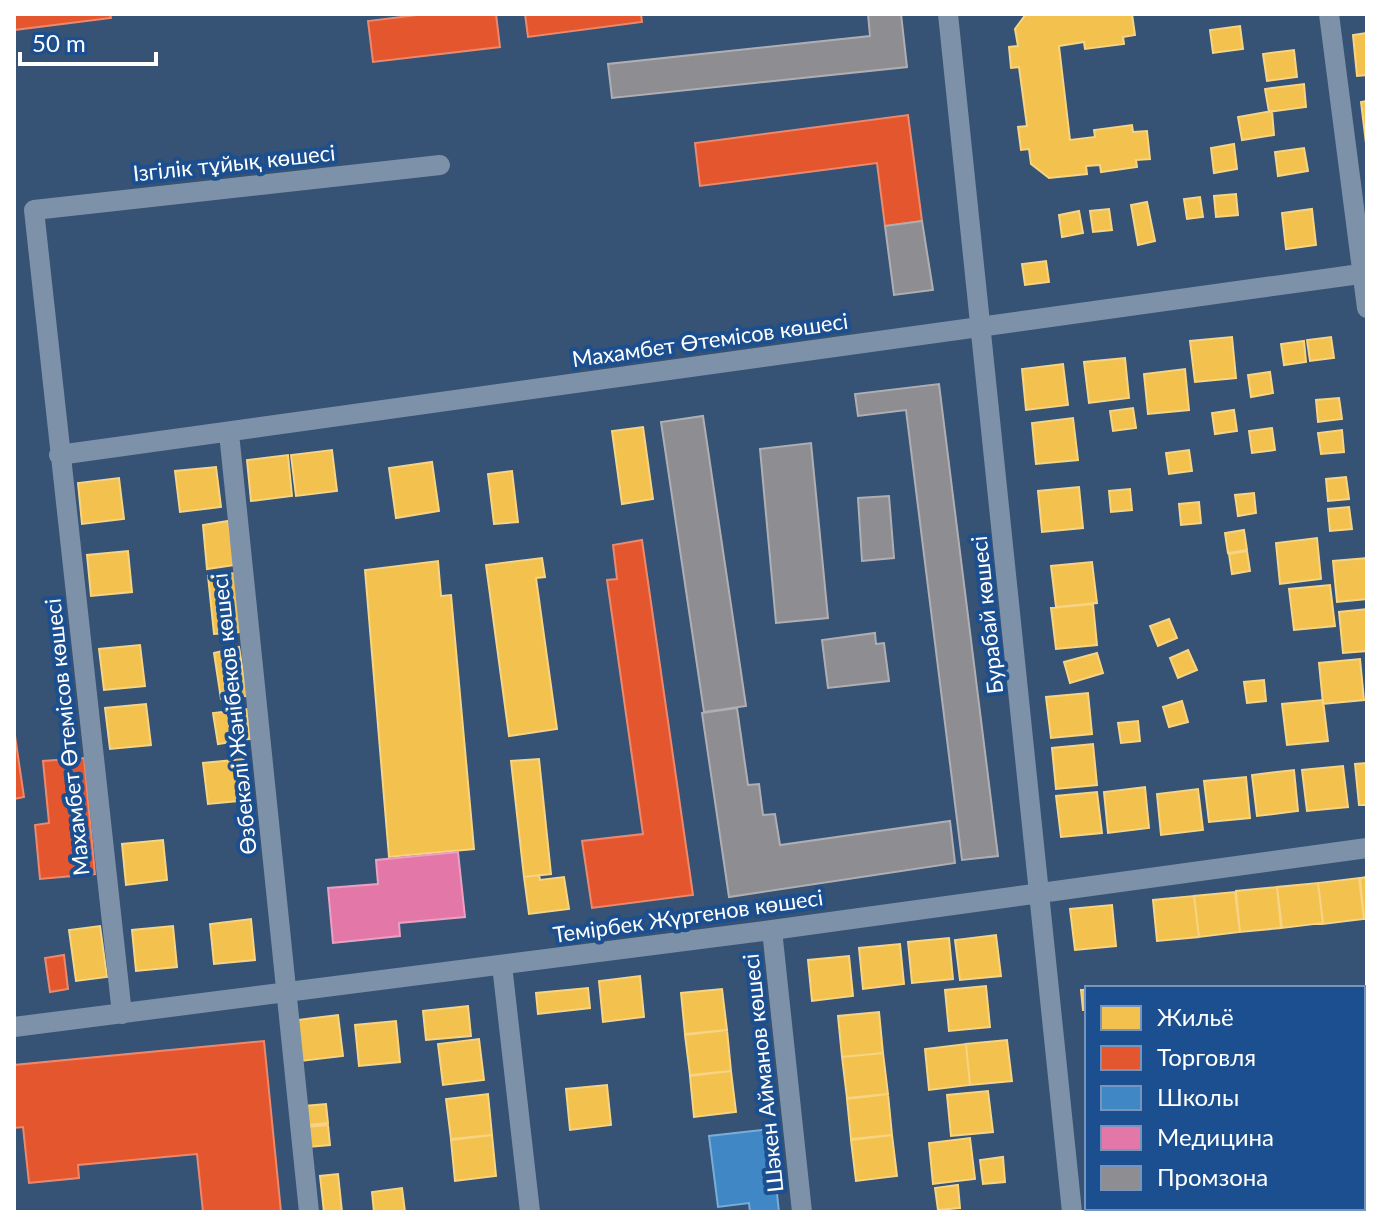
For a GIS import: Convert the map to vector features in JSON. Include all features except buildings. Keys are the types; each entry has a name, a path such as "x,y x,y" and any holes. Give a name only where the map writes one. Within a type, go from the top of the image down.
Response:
{"street":[{"name":"Бурабай көшесі","path":"948,14 1072,1212"},
{"path":"1329,14 1365,273 1367,308"},
{"name":"Ізгілік тұйық көшесі","path":"34,210 440,165"},
{"name":"Махамбет Өтемісов көшесі","path":"34,210 122,1014"},
{"name":"Махамбет Өтемісов көшесі","path":"59,455 1365,273"},
{"name":"Өзбекәлі Жәнібеков көшесі","path":"229,433 309,1212"},
{"name":"Темірбек Жүргенов көшесі","path":"14,1027 772,930 1367,848"},
{"name":"Шәкен Айманов көшесі","path":"772,930 802,1212"},
{"path":"502,965 530,1212"}]}
